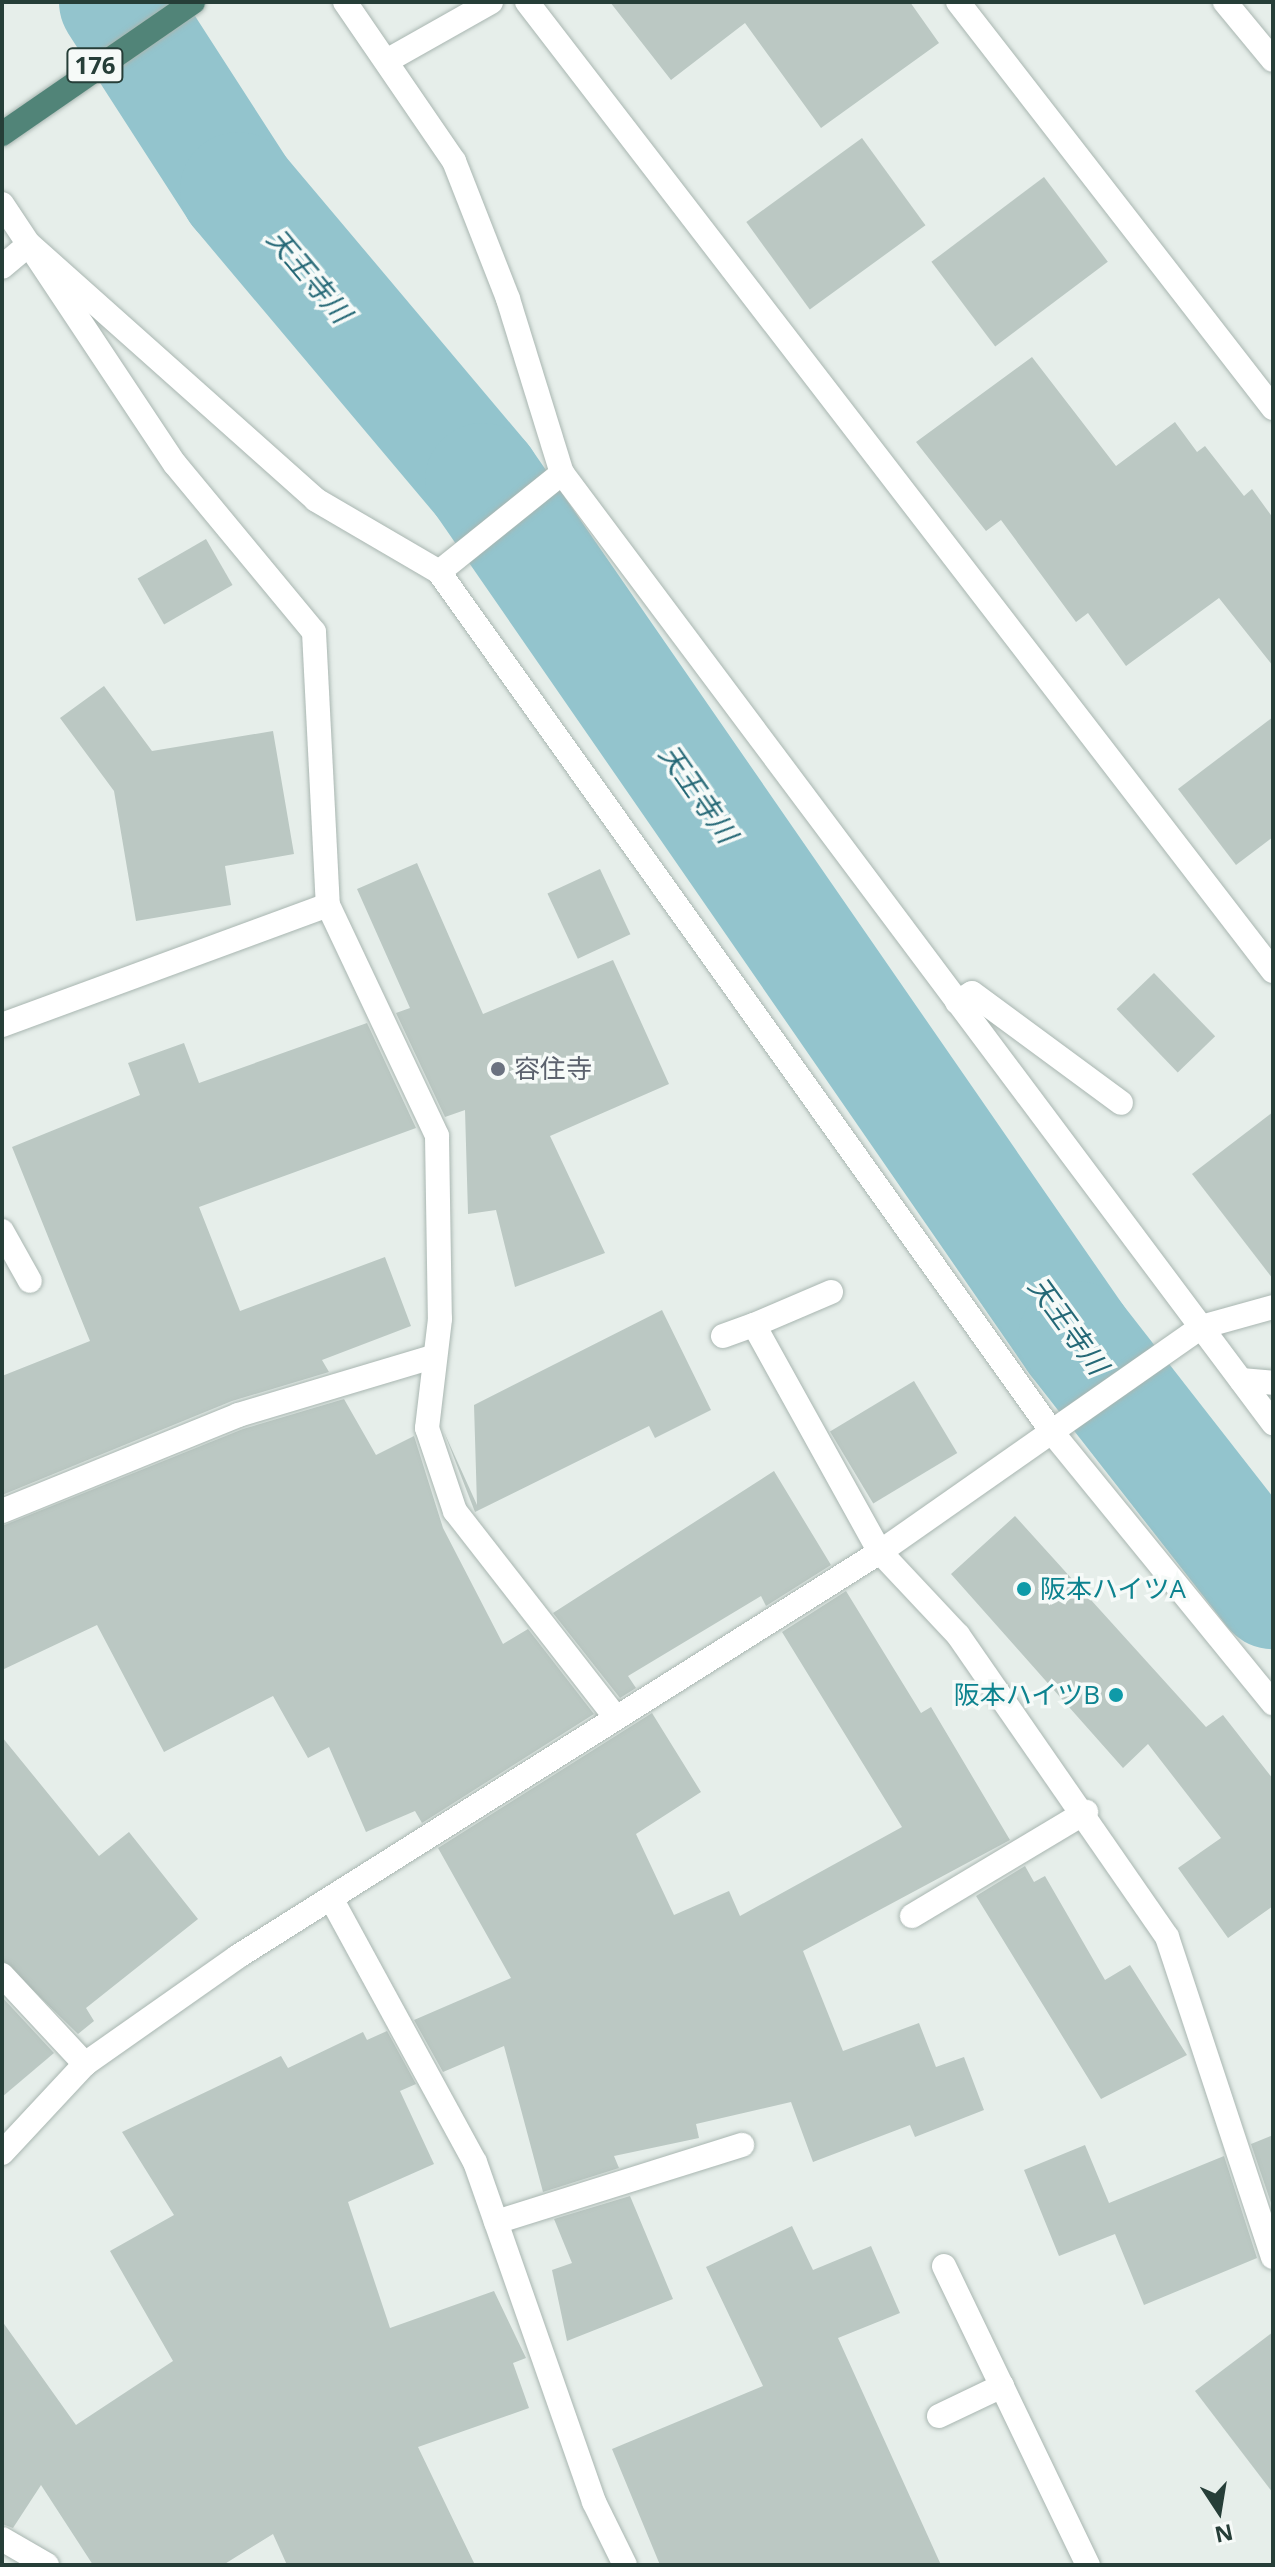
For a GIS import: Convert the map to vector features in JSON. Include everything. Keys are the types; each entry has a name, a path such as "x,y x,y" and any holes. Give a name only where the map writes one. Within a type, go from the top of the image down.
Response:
{"highway":[{"name":"176","path":"2,134 193,2"}],"street":[{"path":"345,2 390,59 454,161 508,299 562,473 1273,1423"},
{"path":"390,59 491,2"},
{"path":"527,2 1273,971"},
{"path":"958,2 1273,408"},
{"path":"1225,2 1273,60"},
{"path":"2,204 175,464 314,632 328,905 437,1136 440,1319 433,1357 427,1428 455,1511 616,1718"},
{"path":"2,267 29,244"},
{"path":"29,244 316,500 439,572 1055,1436 1273,1703"},
{"path":"439,572 562,473"},
{"path":"2,1025 328,905"},
{"path":"957,1002 972,993 1121,1103"},
{"path":"2,1231 30,1281"},
{"path":"723,1336 831,1292"},
{"path":"2,2153 85,2064 332,1900 880,1552 1055,1436 1201,1327 1273,1307"},
{"path":"754,1325 880,1552 958,1635 1086,1812 1167,1937 1273,2257"},
{"path":"2,1511 238,1415 433,1357"},
{"path":"1241,1380 1273,1383"},
{"path":"912,1916 1086,1812"},
{"path":"332,1900 475,2162 594,2502 625,2565"},
{"path":"2,1975 85,2064"},
{"path":"496,2222 742,2145"},
{"path":"944,2266 1088,2565"},
{"path":"939,2416 1002,2386"},
{"path":"2,2539 47,2565"}],"building":[{"path":"610,2 910,2 939,43 821,128 745,23 671,80"},
{"path":"862,138 925,225 810,309 746,222"},
{"path":"1044,177 1108,262 995,347 931,262"},
{"path":"1032,357 1116,466 1175,422 1197,452 1205,446 1244,496 1252,489 1273,518 1273,666 1219,598 1126,666 1088,613 1076,622 1001,520 986,531 916,442"},
{"path":"206,539 232,585 164,624 138,578"},
{"path":"104,686 152,751 273,731 294,854 225,866 231,905 136,921 114,791 60,718"},
{"path":"1273,717 1273,837 1236,865 1178,789"},
{"path":"417,863 483,1014 613,960 669,1084 550,1136 605,1253 515,1287 496,1210 468,1214 465,1110 445,1117 396,1013 410,1008 357,889"},
{"path":"600,869 630,934 578,959 547,894"},
{"path":"1154,973 1215,1036 1178,1072 1117,1009"},
{"path":"367,1023 416,1128 199,1207 240,1311 385,1257 411,1326 322,1360 329,1372 232,1401 2,1495 2,1376 90,1341 12,1147 140,1095 128,1063 184,1043 199,1083"},
{"path":"1273,1112 1273,1279 1192,1174"},
{"path":"662,1310 711,1410 655,1438 649,1426 475,1512 444,1432 477,1505 474,1405"},
{"path":"914,1381 957,1453 873,1503 830,1431"},
{"path":"344,1399 376,1455 414,1436 443,1528 503,1644 528,1629 594,1714 422,1823 415,1811 366,1832 329,1747 308,1758 273,1696 164,1752 97,1625 2,1670 2,1526 243,1429"},
{"path":"774,1471 831,1565 766,1606 761,1596 628,1676 636,1688 620,1698 553,1613"},
{"path":"1015,1516 1206,1727 1223,1715 1273,1779 1273,1906 1228,1938 1178,1868 1221,1838 1148,1744 1123,1768 951,1574"},
{"path":"846,1591 921,1713 931,1707 1010,1840 803,1951 843,2051 919,2023 936,2067 964,2057 984,2110 915,2137 910,2125 813,2162 791,2102 696,2124 699,2138 614,2156 619,2168 543,2192 504,2046 443,2072 414,2020 511,1978 438,1848 652,1713 701,1792 636,1834 674,1915 729,1891 740,1916 902,1827 782,1632"},
{"path":"2,1737 99,1856 129,1832 198,1919 86,2008 94,2021 78,2034 2,1960"},
{"path":"1025,1866 1034,1882 1045,1876 1105,1980 1130,1965 1187,2055 1101,2099 976,1896"},
{"path":"2,1997 54,2053 2,2097"},
{"path":"387,2031 416,2084 400,2091 434,2164 348,2202 390,2328 494,2291 526,2358 513,2363 529,2408 418,2447 475,2565 287,2565 273,2534 223,2565 93,2565 41,2485 13,2528 2,2524 2,2321 76,2425 173,2361 110,2251 174,2215 122,2132 281,2056 288,2068 363,2032 367,2040"},
{"path":"1273,2135 1273,2209 1251,2144"},
{"path":"1085,2145 1109,2203 1224,2156 1257,2258 1144,2305 1115,2234 1059,2256 1024,2170"},
{"path":"630,2196 673,2299 567,2341 552,2270 572,2263 554,2219"},
{"path":"792,2226 813,2270 871,2246 900,2313 838,2338 941,2565 660,2565 612,2449 763,2386 706,2267"},
{"path":"1273,2332 1273,2493 1195,2391"}],"waterway":[{"name":"天王寺川","path":"117,2 238,190 483,481 1076,1339 1273,1591"}],"place":[{"name":"容住寺","path":"498,1069"},
{"name":"阪本ハイツA","path":"1024,1589"},
{"name":"阪本ハイツB","path":"1116,1695"}]}
